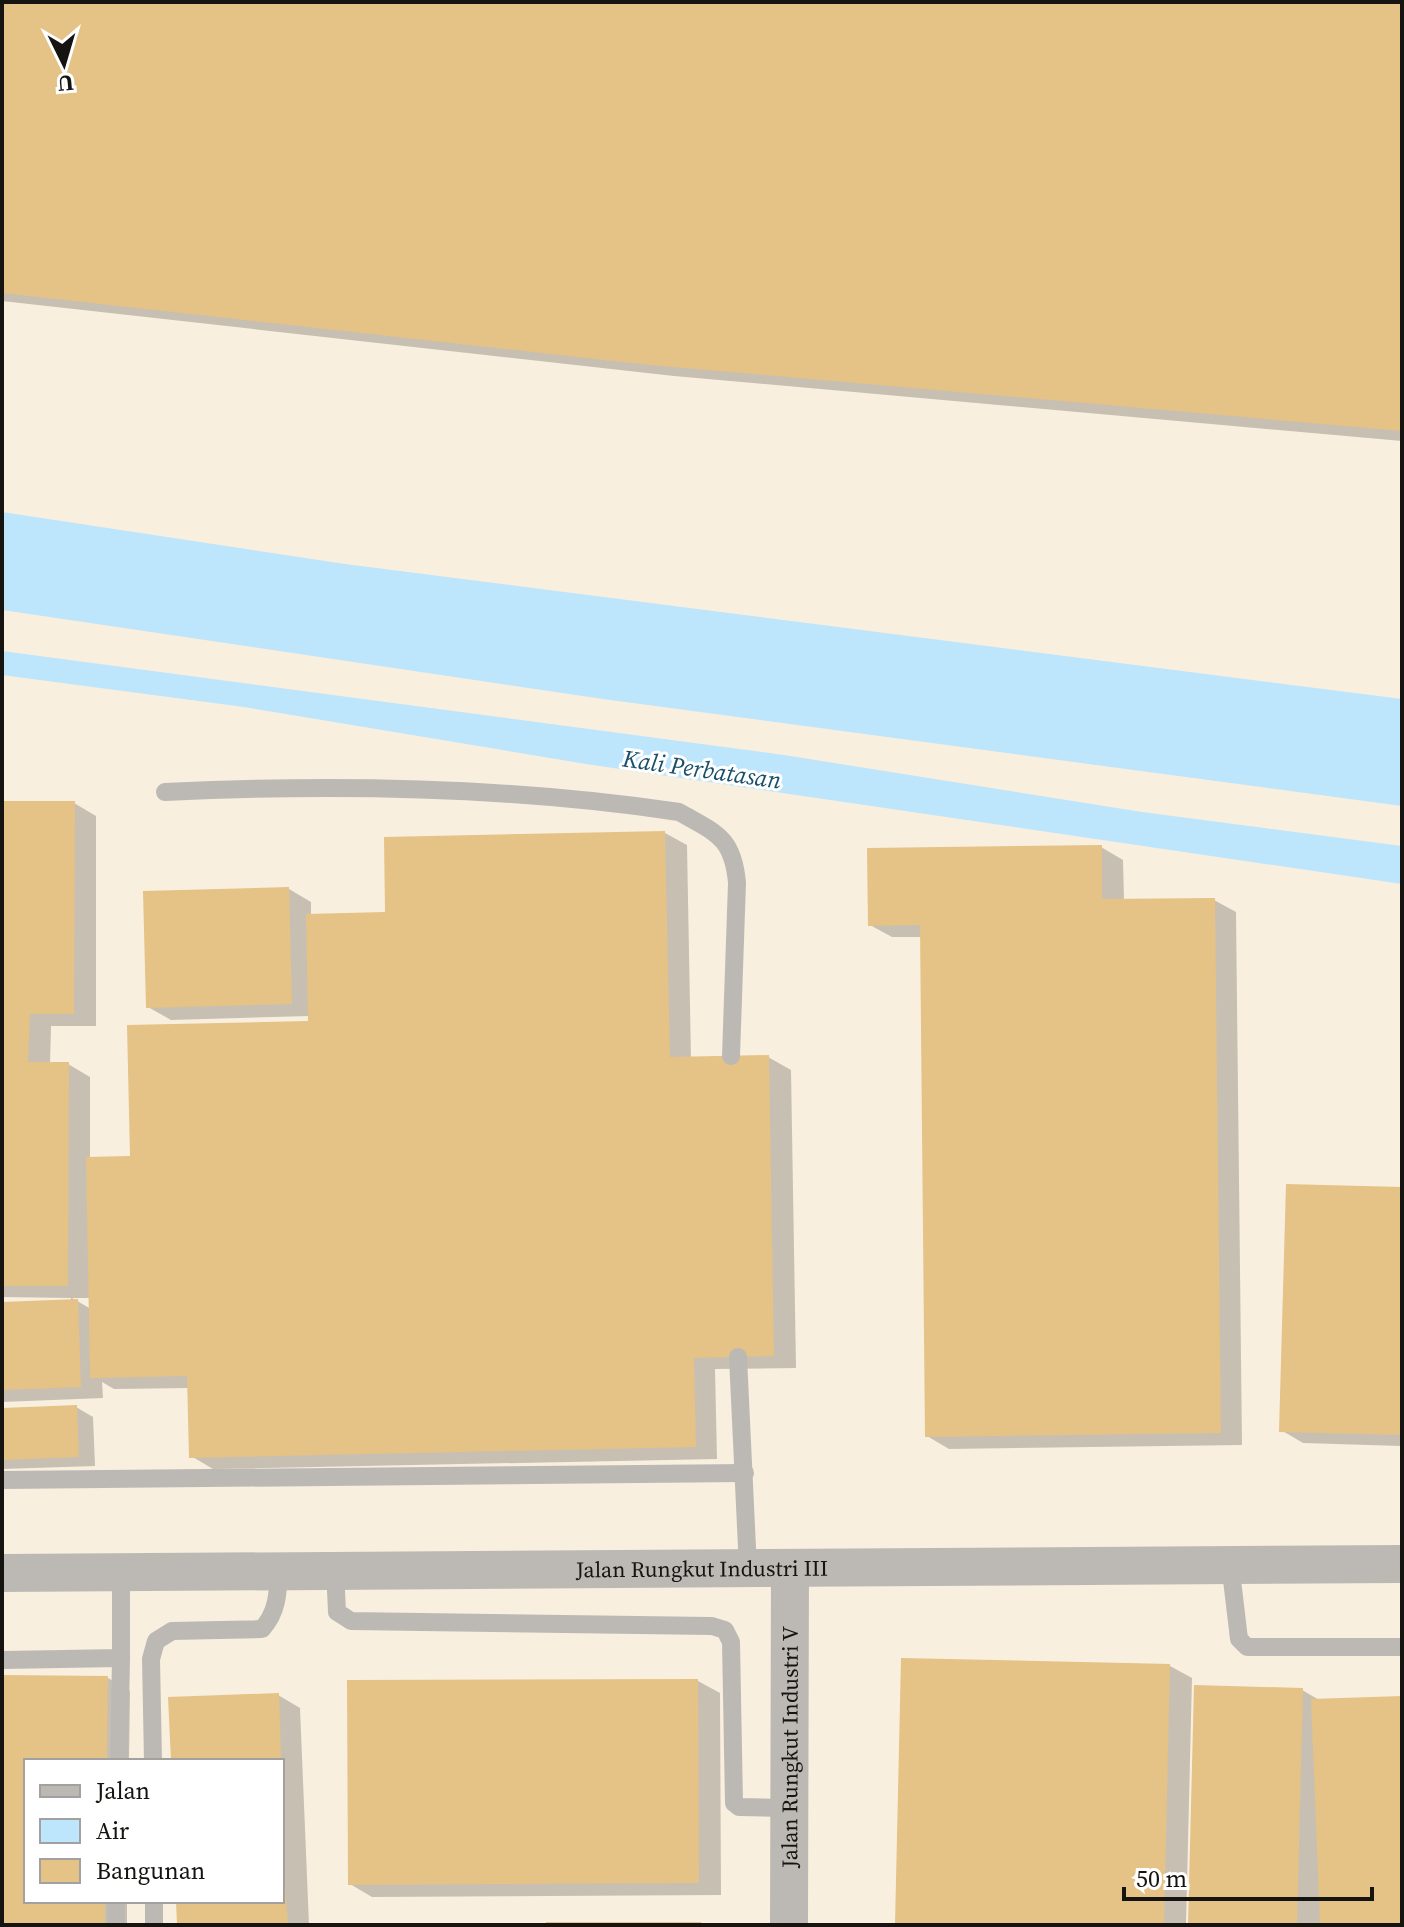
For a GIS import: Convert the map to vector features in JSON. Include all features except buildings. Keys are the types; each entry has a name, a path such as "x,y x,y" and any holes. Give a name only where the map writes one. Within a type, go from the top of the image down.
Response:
{"street":[{"name":"Jalan Rungkut Industri III","path":"2,1573 1402,1564"},
{"name":"Jalan Rungkut Industri V","path":"789,1925 790,1569"}],"lane":[{"path":"165,792 287,786 417,789 679,812 714,832 735,856 731,1056"},
{"path":"738,1357 748,1569"},
{"path":"2,1480 745,1473"},
{"path":"1230,1563 1239,1639 1247,1647 1402,1647"},
{"path":"153,1759 151,1659 156,1641 172,1631 262,1629 271,1619 275,1607 279,1569"},
{"path":"335,1569 337,1612 351,1621 712,1626 725,1630 731,1642 734,1803 739,1807 787,1808"},
{"path":"119,1759 121,1571"},
{"path":"2,1660 121,1658"},
{"path":"116,1903 116,1925"},
{"path":"154,1903 154,1925"}],"shaded area":[{"path":"2,2 1402,2 1402,1925 2,1925"}],"water":[{"name":"Kali Perbatasan","path":"2,512 345,564 1402,699 1402,806 603,699 2,610"},
{"name":"Kali Perbatasan","path":"2,651 784,755 1142,812 1402,846 1402,884 586,764 244,707 2,675"}]}
